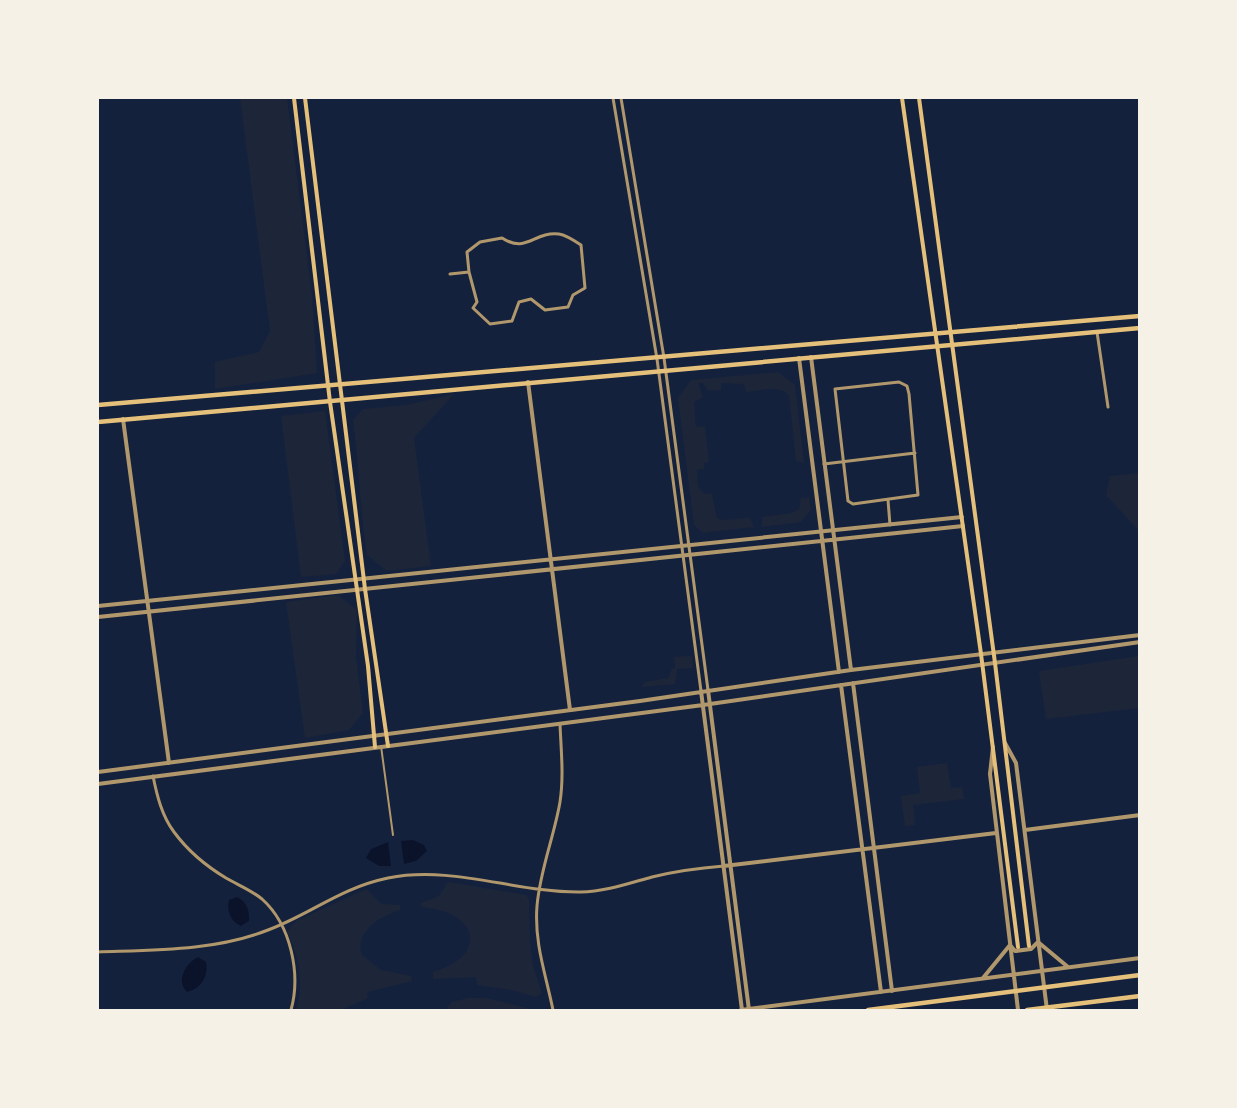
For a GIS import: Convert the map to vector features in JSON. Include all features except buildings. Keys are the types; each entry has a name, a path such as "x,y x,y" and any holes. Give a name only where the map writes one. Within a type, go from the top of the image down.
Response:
{"main road":[{"path":"294,98 330,402 358,590 375,747"},
{"path":"305,98 365,589 388,746"},
{"path":"902,98 981,654 1018,947"},
{"path":"919,98 995,663 1029,946"},
{"path":"98,405 1140,316"},
{"path":"98,422 1140,328"},
{"path":"868,1011 1140,975"},
{"path":"1027,1011 1140,996"}],"street":[{"path":"613,98 657,359 742,1010 1140,958"},
{"path":"621,98 666,370 749,1010"},
{"path":"560,234 580,245 585,288 573,295 568,307 545,310 531,299 519,302 512,321 490,324 473,308 477,302 468,272 467,252 480,242 502,238 513,245 522,246 535,238 560,234"},
{"path":"450,274 468,272"},
{"path":"1097,332 1108,407"},
{"path":"811,357 851,670"},
{"path":"799,358 839,672"},
{"path":"528,382 570,710"},
{"path":"899,382 907,386 918,495 853,504 848,501 843,461 835,389 899,382"},
{"path":"123,419 168,763"},
{"path":"824,464 915,453"},
{"path":"888,500 890,525"},
{"path":"98,606 962,517"},
{"path":"98,617 963,526"},
{"path":"98,772 570,710 851,670 1140,635"},
{"path":"98,784 703,705 1140,642"},
{"path":"853,683 892,991"},
{"path":"841,685 881,992"},
{"path":"553,1011 537,938 538,891 560,799 562,771 560,722"},
{"path":"1004,740 1016,764 1046,1009"},
{"path":"381,746 393,835"},
{"path":"993,746 989,759 990,774 1018,1011"},
{"path":"153,776 163,813 175,834 207,866 263,901 280,926 290,948 296,973 296,993 291,1011"},
{"path":"1025,830 1140,815"},
{"path":"98,951 190,947 227,941 280,926 333,896 370,883 402,876 444,875 538,891 585,892 681,871 996,833"},
{"path":"1010,945 1015,951 1032,949 1038,942"},
{"path":"1038,942 1068,967"},
{"path":"982,979 1010,945"}],"shaded area":[{"path":"240,98 287,98 312,295 317,373 215,389 215,362 259,352 270,331"},
{"path":"778,372 795,385 804,463 796,461 789,396 785,392 770,389 747,392 743,384 721,383 721,390 708,391 703,383 698,383 703,397 694,402 696,427 705,426 709,462 704,463 704,469 697,470 698,486 703,493 712,494 717,518 722,520 750,518 754,527 703,533 694,525 678,398 691,380"},
{"path":"454,394 414,438 431,566 387,571 367,555 353,420 363,409 406,405"},
{"path":"325,411 345,561 336,574 301,577 281,416"},
{"path":"1140,473 1139,531 1106,495 1110,476"},
{"path":"809,497 811,510 801,522 761,527 763,517 792,513 799,509 801,498"},
{"path":"338,595 357,610 356,656 363,713 349,730 305,738 286,602"},
{"path":"692,656 693,668 677,669 675,684 641,687 645,682 668,678 672,669 675,668 674,657"},
{"path":"1139,656 1139,708 1046,719 1039,671"},
{"path":"947,763 951,788 962,787 964,799 913,805 915,825 905,826 901,796 920,793 917,767"},
{"path":"413,840 424,845 427,851 416,861 404,864 401,841"},
{"path":"388,842 391,866 379,866 366,858 371,849"},
{"path":"448,882 526,895 529,899 533,966 542,993 536,997 512,990 477,985 476,977 433,979 433,972 451,964 463,955 469,945 470,935 465,925 455,916 440,910 421,907 421,903 439,896"},
{"path":"366,889 381,904 400,905 400,910 385,916 365,932 361,946 362,955 381,970 411,976 412,981 367,992 368,998 341,1010 296,1010 300,990 298,961 287,932 296,921"},
{"path":"237,897 245,904 249,914 249,921 241,926 232,919 228,908 229,900"},
{"path":"198,957 206,962 205,977 200,985 187,992 182,978 186,968"},
{"path":"468,998 486,998 534,1010 446,1010 451,1002"}]}
